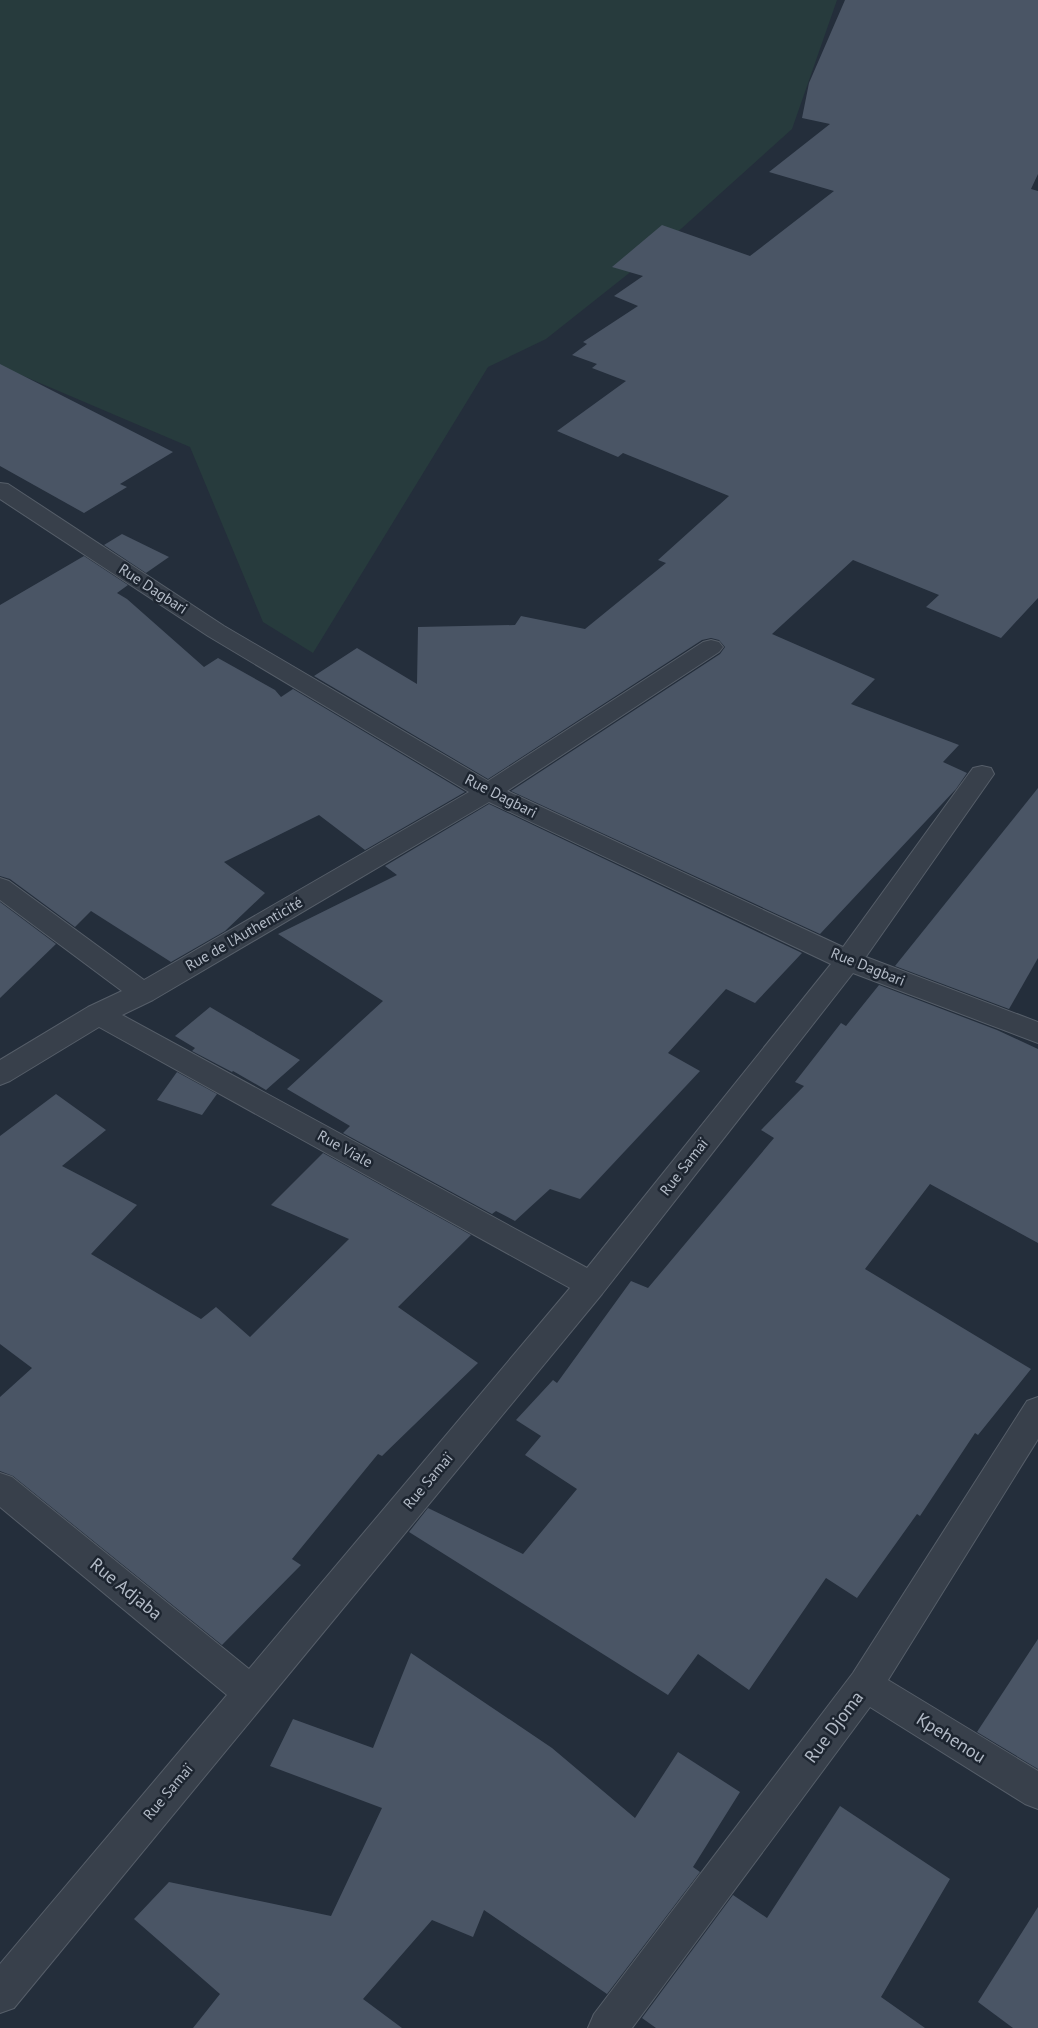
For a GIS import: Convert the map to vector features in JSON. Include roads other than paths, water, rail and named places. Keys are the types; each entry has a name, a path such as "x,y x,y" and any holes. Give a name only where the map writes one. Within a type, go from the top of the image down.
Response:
{"street":[{"name":"Rue Dagbari","path":"0,489 216,631 488,792 848,961 1038,1033"},
{"name":"Rue de l'Authenticité","path":"0,1074 98,1014 143,993 488,792 711,646"},
{"name":"Rue Samaï","path":"0,1994 591,1285 848,961 982,774"},
{"path":"0,887 143,993"},
{"name":"Rue Viale","path":"98,1014 591,1285"},
{"name":"Rue Djoma","path":"608,2028 865,1685 1038,1411"},
{"name":"Rue Adjaba","path":"0,1486 251,1692"},
{"name":"Kpehenou","path":"865,1685 1038,1792"}]}
